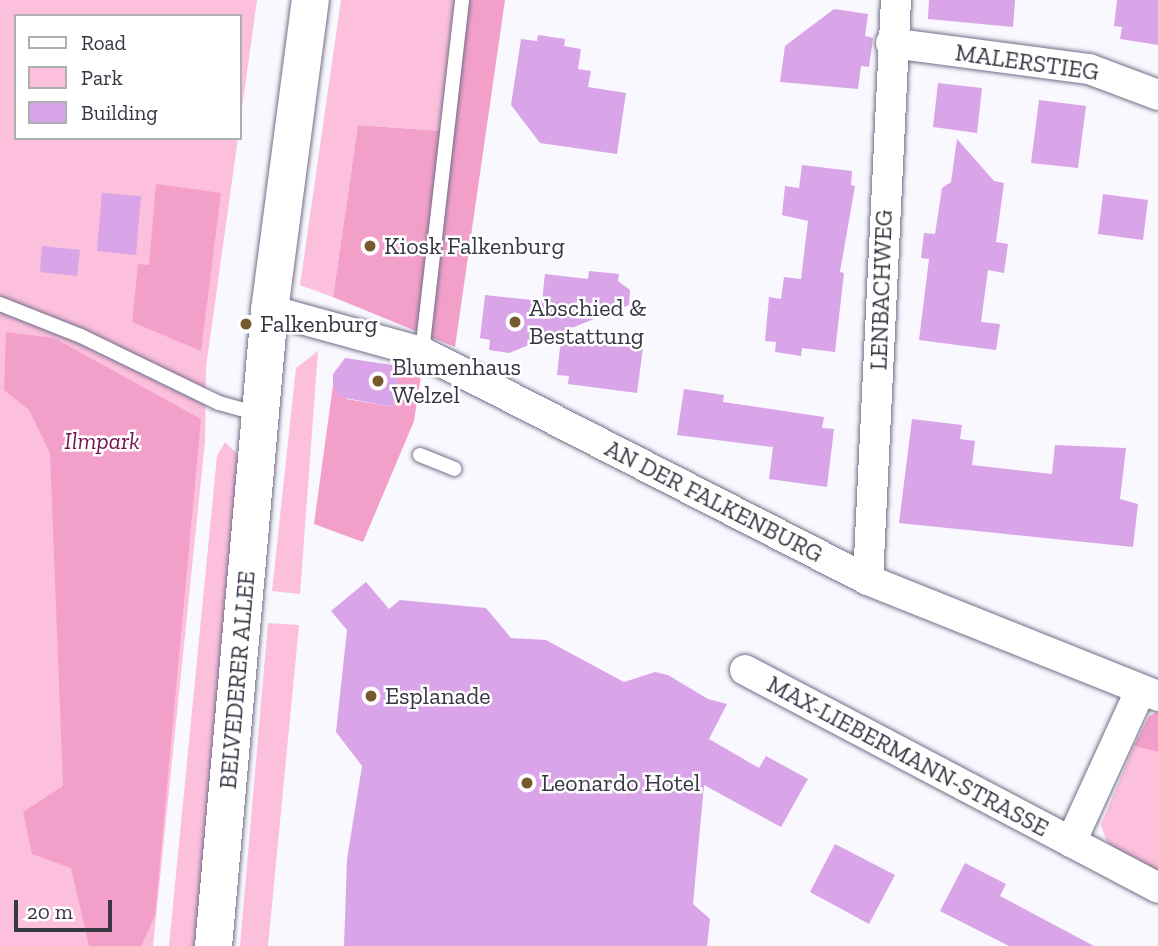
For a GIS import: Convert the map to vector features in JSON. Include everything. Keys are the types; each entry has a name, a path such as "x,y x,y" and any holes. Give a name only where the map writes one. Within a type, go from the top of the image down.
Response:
{"street":[{"name":"BELVEDERER ALLEE","path":"213,946 269,310 310,0"},
{"name":"LENBACHWEG","path":"868,580 891,43 896,0"},
{"name":"MALERSTIEG","path":"891,43 1089,69 1158,95"},
{"name":"AN DER FALKENBURG","path":"269,310 422,352 868,580 1039,656 1149,694"},
{"name":"MAX-LIEBERMANN-STRASSE","path":"745,670 1158,888"},
{"name":"MAX-LIEBERMANN-STRASSE","path":"1071,842 1149,694"}],"lane":[{"path":"422,352 462,0"},
{"path":"0,304 81,336 219,403 259,414"},
{"path":"420,455 454,469"}],"green space":[{"name":"Ilmpark","path":"0,0 257,0 242,109 242,14 14,14 14,140 238,140 206,367 205,441 153,946 0,946"},
{"path":"341,0 458,0 441,131 358,125 333,297 300,285"},
{"path":"458,0 505,0 455,347 333,297 358,125 441,131"},
{"path":"156,184 221,193 201,351 132,322 138,264 149,265"},
{"name":"Ilmpark","path":"6,332 54,338 201,419 155,916 141,946 89,946 71,868 32,854 23,812 63,786 50,453 29,410 4,390"},
{"path":"318,351 300,594 272,591 296,368"},
{"path":"399,366 422,369 414,421 363,542 314,524 333,385 347,399 393,407"},
{"path":"225,442 242,459 197,946 169,946 217,456"},
{"path":"268,623 299,625 268,946 240,946"},
{"path":"1158,712 1158,752 1134,746 1149,716"},
{"path":"1134,746 1158,752 1158,874 1118,853 1106,840 1101,825"}],"building":[{"path":"929,0 1015,0 1013,27 928,19"},
{"path":"1117,0 1158,0 1158,45 1120,39 1122,27 1114,26"},
{"path":"834,9 868,14 865,36 873,38 869,67 861,66 858,89 780,82 785,46"},
{"path":"538,35 565,39 564,46 581,49 578,69 591,71 588,87 626,93 617,154 540,143 511,105 521,39 537,41"},
{"path":"938,83 982,88 977,133 933,127"},
{"path":"1039,100 1086,106 1078,168 1031,163"},
{"path":"957,139 994,181 1004,183 996,242 1008,244 1004,273 988,270 981,322 1000,324 996,350 919,340 929,259 921,258 924,233 935,234 942,188 951,182"},
{"path":"802,165 852,171 851,185 855,186 840,272 844,273 835,352 802,348 801,356 775,352 776,342 765,341 769,297 781,299 784,277 801,279 808,221 782,215 785,186 799,188"},
{"path":"102,193 141,196 136,255 97,251"},
{"path":"1103,194 1148,200 1143,240 1098,234"},
{"path":"42,246 80,250 77,276 40,272"},
{"path":"589,271 619,274 618,281 630,290 629,305 509,353 489,350 490,340 480,338 485,295 542,301 545,274 588,279"},
{"path":"561,339 643,348 637,393 568,384 569,376 557,375"},
{"path":"345,358 399,366 393,407 340,397 333,385 333,374"},
{"path":"684,389 724,395 723,402 824,417 822,428 834,429 827,487 769,479 773,447 677,435"},
{"path":"912,419 962,425 960,439 975,441 972,465 1052,474 1055,445 1126,448 1120,499 1138,504 1133,547 899,523"},
{"name":"Leonardo Hotel","path":"366,582 389,609 400,600 486,608 511,638 546,640 624,682 655,672 668,675 708,699 727,704 709,739 759,768 766,756 808,779 781,827 704,785 693,904 710,919 707,946 344,946 347,859 362,766 336,732 347,630 331,611"},
{"path":"835,844 895,875 869,924 810,892"},
{"path":"965,863 1006,884 1000,896 1094,946 1009,946 940,911"}],"place":[{"name":"Kiosk Falkenburg","path":"370,246"},
{"name":"Abschied & Bestattung","path":"515,322"},
{"name":"Falkenburg","path":"246,324"},
{"name":"Blumenhaus Welzel","path":"378,381"},
{"name":"Esplanade","path":"371,696"},
{"name":"Leonardo Hotel","path":"527,783"}]}
